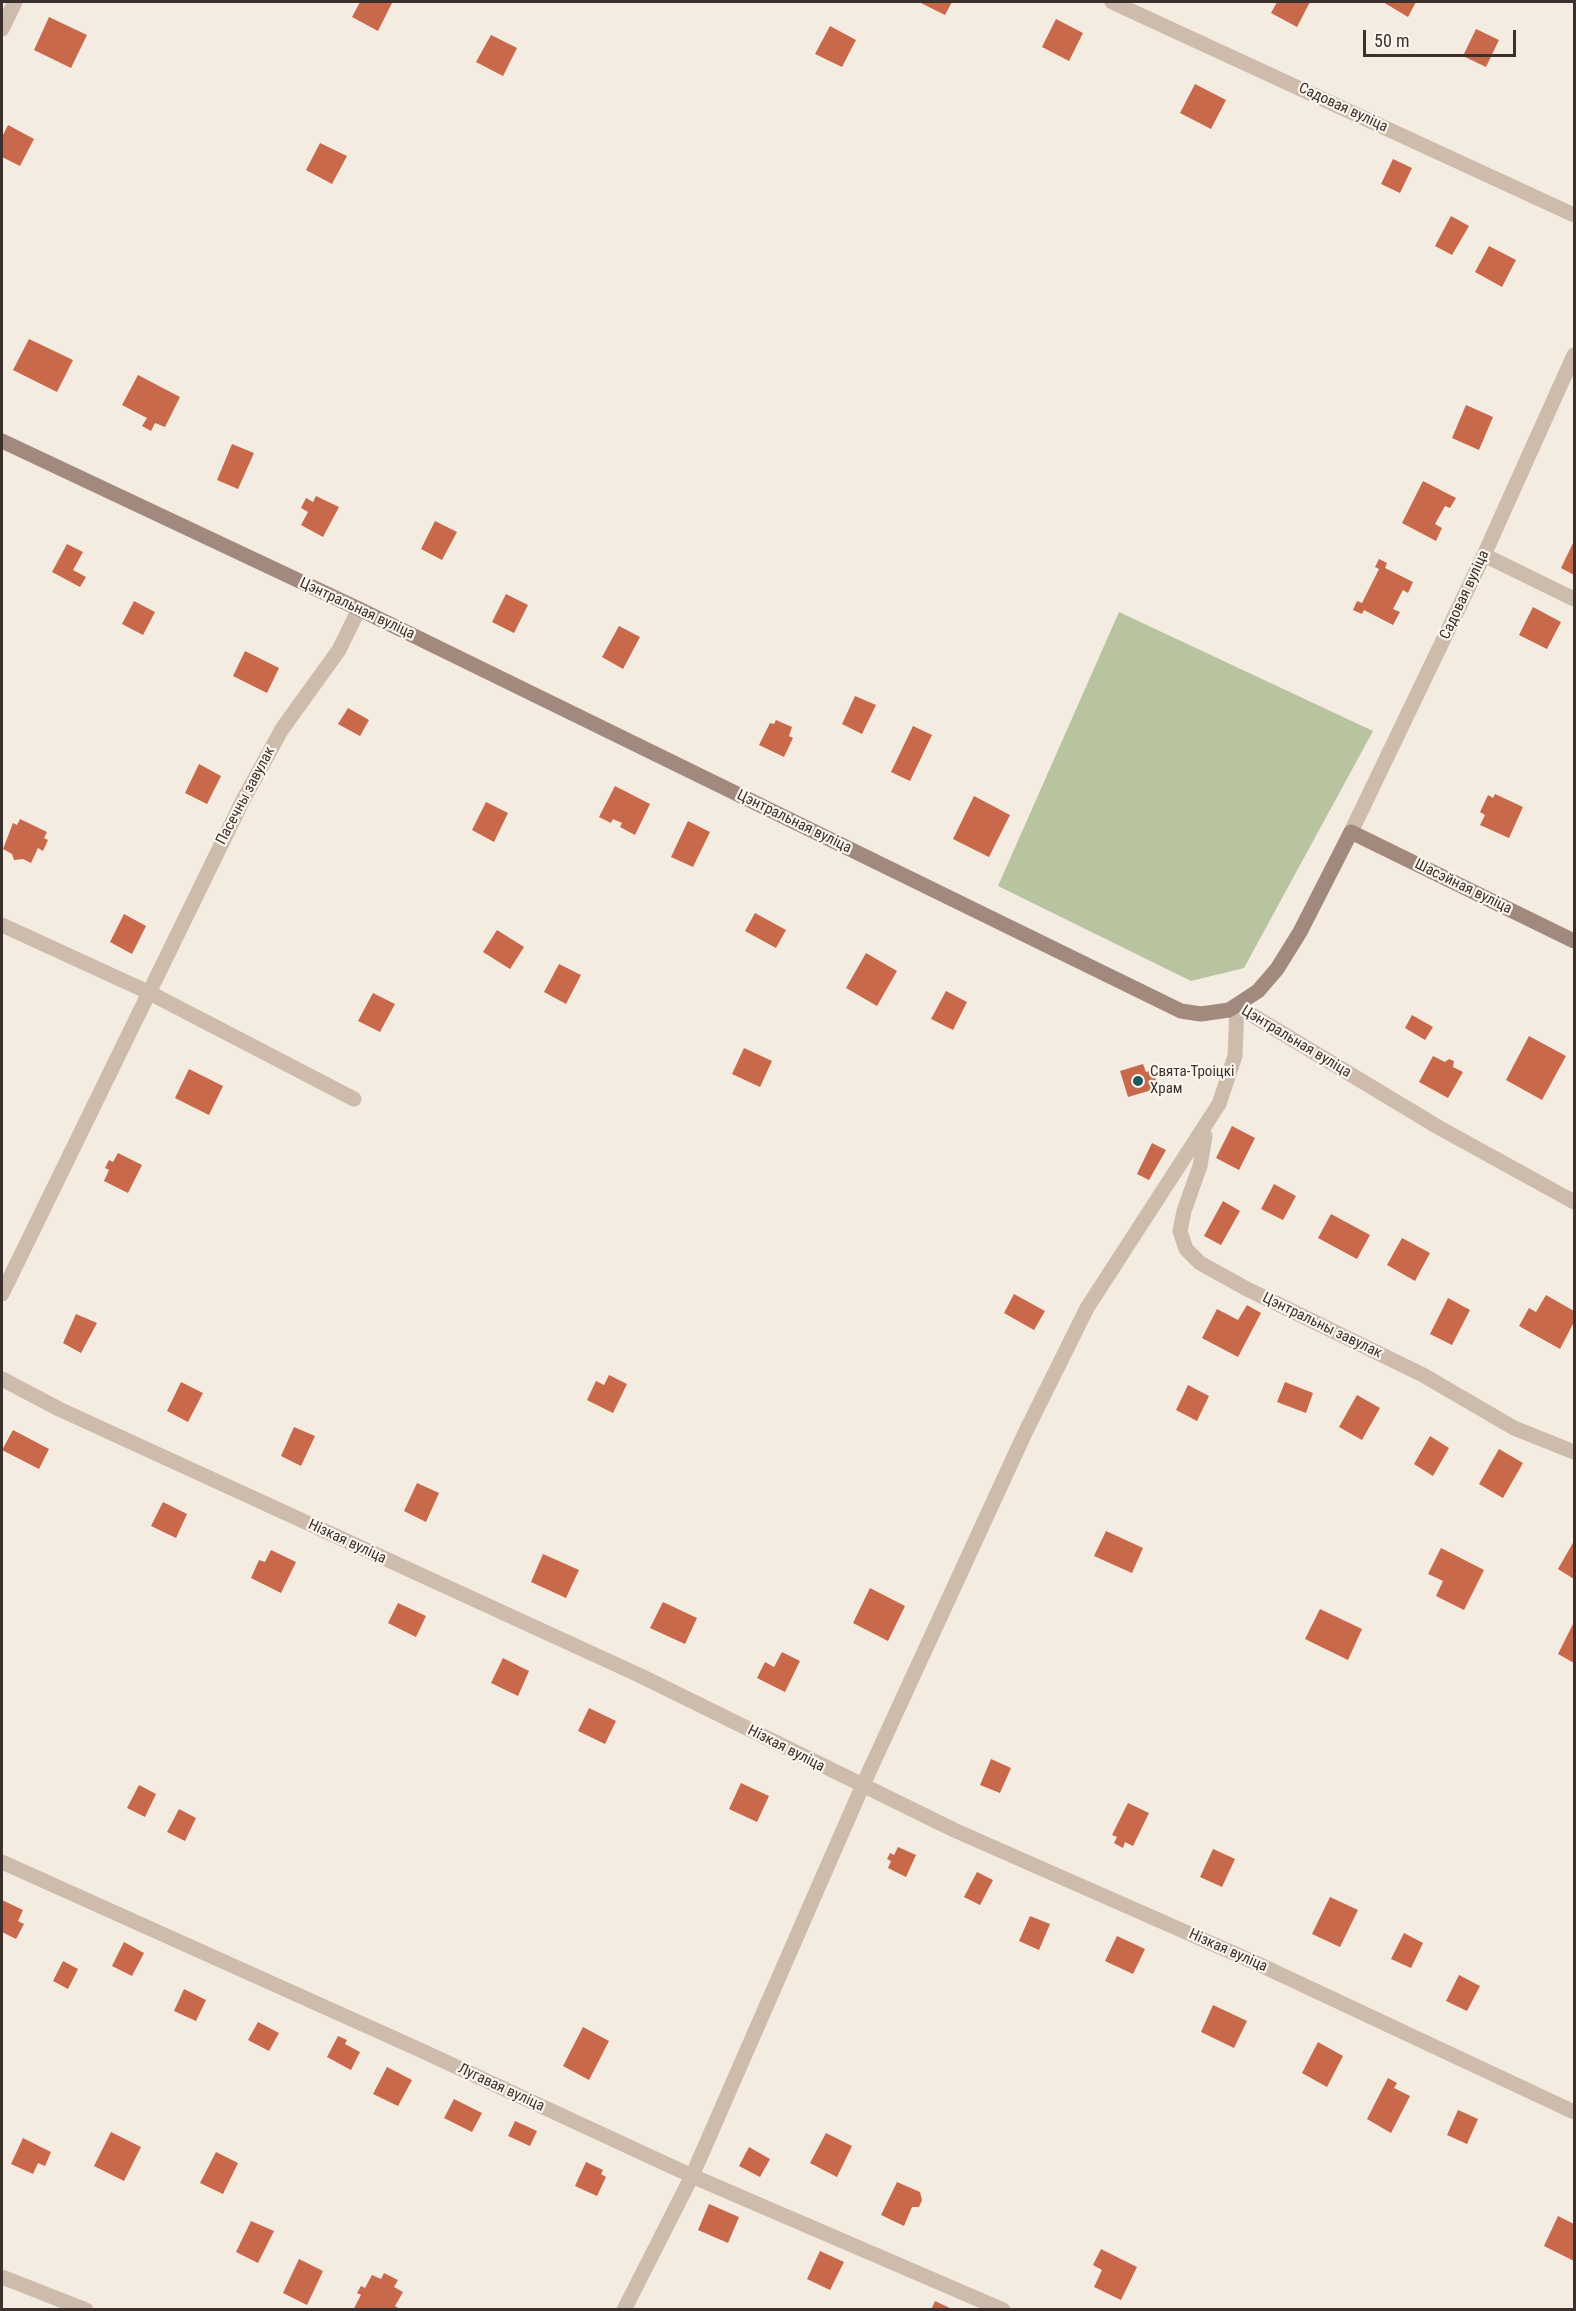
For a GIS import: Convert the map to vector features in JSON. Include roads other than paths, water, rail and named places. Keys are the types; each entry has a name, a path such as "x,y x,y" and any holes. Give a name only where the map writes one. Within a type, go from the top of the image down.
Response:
{"main road":[{"name":"Цэнтральная вуліца","path":"2,441 359,609 1172,1008 1201,1014 1237,1006"},
{"name":"Шасэйная вуліца","path":"1351,832 1575,941"},
{"path":"1237,1006 1258,991 1283,960 1351,832"}],"street":[{"path":"2,29 15,2"},
{"name":"Садовая вуліца","path":"1112,2 1575,215"},
{"name":"Садовая вуліца","path":"1351,832 1484,555 1575,355"},
{"path":"1484,555 1575,599"},
{"name":"Пасечны завулак","path":"2,1294 243,800 282,729 339,650 359,609"},
{"path":"2,925 148,992 354,1099"},
{"path":"624,2310 692,2176 862,1787 1024,1435 1087,1308 1206,1128 1219,1104 1232,1072 1237,1038 1237,1006"},
{"name":"Цэнтральная вуліца","path":"1237,1006 1438,1127 1575,1202"},
{"name":"Цэнтральны завулак","path":"1206,1128 1200,1166 1184,1211 1180,1231 1186,1249 1200,1263 1247,1289 1423,1375 1514,1428 1575,1452"},
{"name":"Нізкая вуліца","path":"2,1379 69,1414 640,1676 862,1787 1256,1963 1575,2112"},
{"name":"Лугавая вуліца","path":"2,1862 692,2176 1003,2310"},
{"path":"2,2277 86,2310"}],"place":[{"name":"Свята-Троіцкі Храм","path":"1138,1081"}]}
